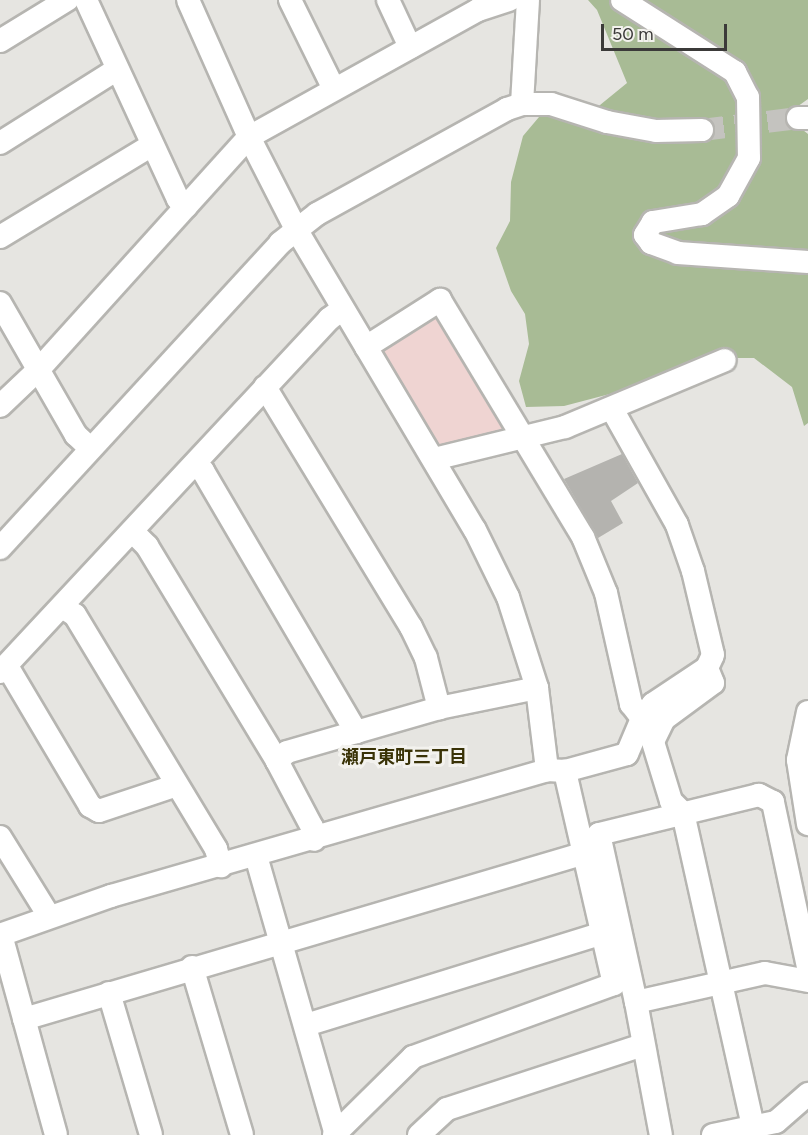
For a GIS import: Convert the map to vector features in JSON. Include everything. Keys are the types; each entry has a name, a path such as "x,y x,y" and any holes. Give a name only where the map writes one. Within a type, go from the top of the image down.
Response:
{"street":[{"path":"0,41 67,0"},
{"path":"86,0 116,70 178,199 186,206"},
{"path":"188,0 249,137 296,229 434,459 508,597 537,688 556,771 585,853 614,984 412,1057 335,1135"},
{"path":"290,0 334,88"},
{"path":"388,0 410,47"},
{"path":"0,406 40,368 249,137 334,88 501,0"},
{"path":"522,104 528,0"},
{"path":"622,0 735,72 748,98 749,158 728,196 702,214 652,222 645,234 651,243 678,252 808,262"},
{"path":"0,143 116,70"},
{"path":"0,548 90,448 296,229 487,120 522,104 551,104 607,122 656,131 702,130"},
{"path":"0,237 152,145"},
{"path":"366,347 440,300 583,537 606,593 631,704 642,718"},
{"path":"0,303 40,368 76,435 90,448"},
{"path":"177,785 99,811 90,806 3,669 329,319 343,309"},
{"path":"434,459 524,439 612,409 725,360"},
{"path":"266,387 273,393 411,627 426,658 440,708"},
{"path":"56,1135 1,935 49,916 221,866 556,771 627,754 642,718 653,704 708,668 713,655 677,525 612,409"},
{"path":"194,465 203,471 356,732"},
{"path":"132,531 147,546 277,761 312,827 314,840"},
{"path":"62,607 75,615 216,849 221,866"},
{"path":"708,668 713,683 664,719 653,742 671,801 683,813 753,1125"},
{"path":"277,761 287,753 440,708 537,688"},
{"path":"808,712 798,760 808,824"},
{"path":"661,1135 642,1045 636,1002 599,834 759,795 773,802 808,967"},
{"path":"0,837 49,916"},
{"path":"24,1019 192,967 585,853"},
{"path":"256,856 306,1025 335,1135"},
{"path":"306,1025 603,933"},
{"path":"192,967 242,1135"},
{"path":"636,1002 765,972 808,981"},
{"path":"109,993 151,1135"},
{"path":"419,1135 447,1109 642,1045"},
{"path":"713,1135 776,1122 808,1094"}],"shaded area":[{"path":"430,314 443,318 508,424 503,436 447,448 434,444 381,354 384,341"}],"green space":[{"path":"588,0 808,0 808,99 794,109 794,123 808,134 808,423 804,426 792,387 754,358 713,358 686,374 564,406 526,407 519,381 529,344 525,314 511,291 496,248 510,221 511,182 523,136 539,117 589,114 627,83 597,10"}],"building":[{"path":"622,454 638,483 611,501 623,523 598,538 564,479"}],"tunnel":[{"path":"702,130 798,118"}],"district":[{"name":"瀬戸東町三丁目","path":"404,757"}]}
